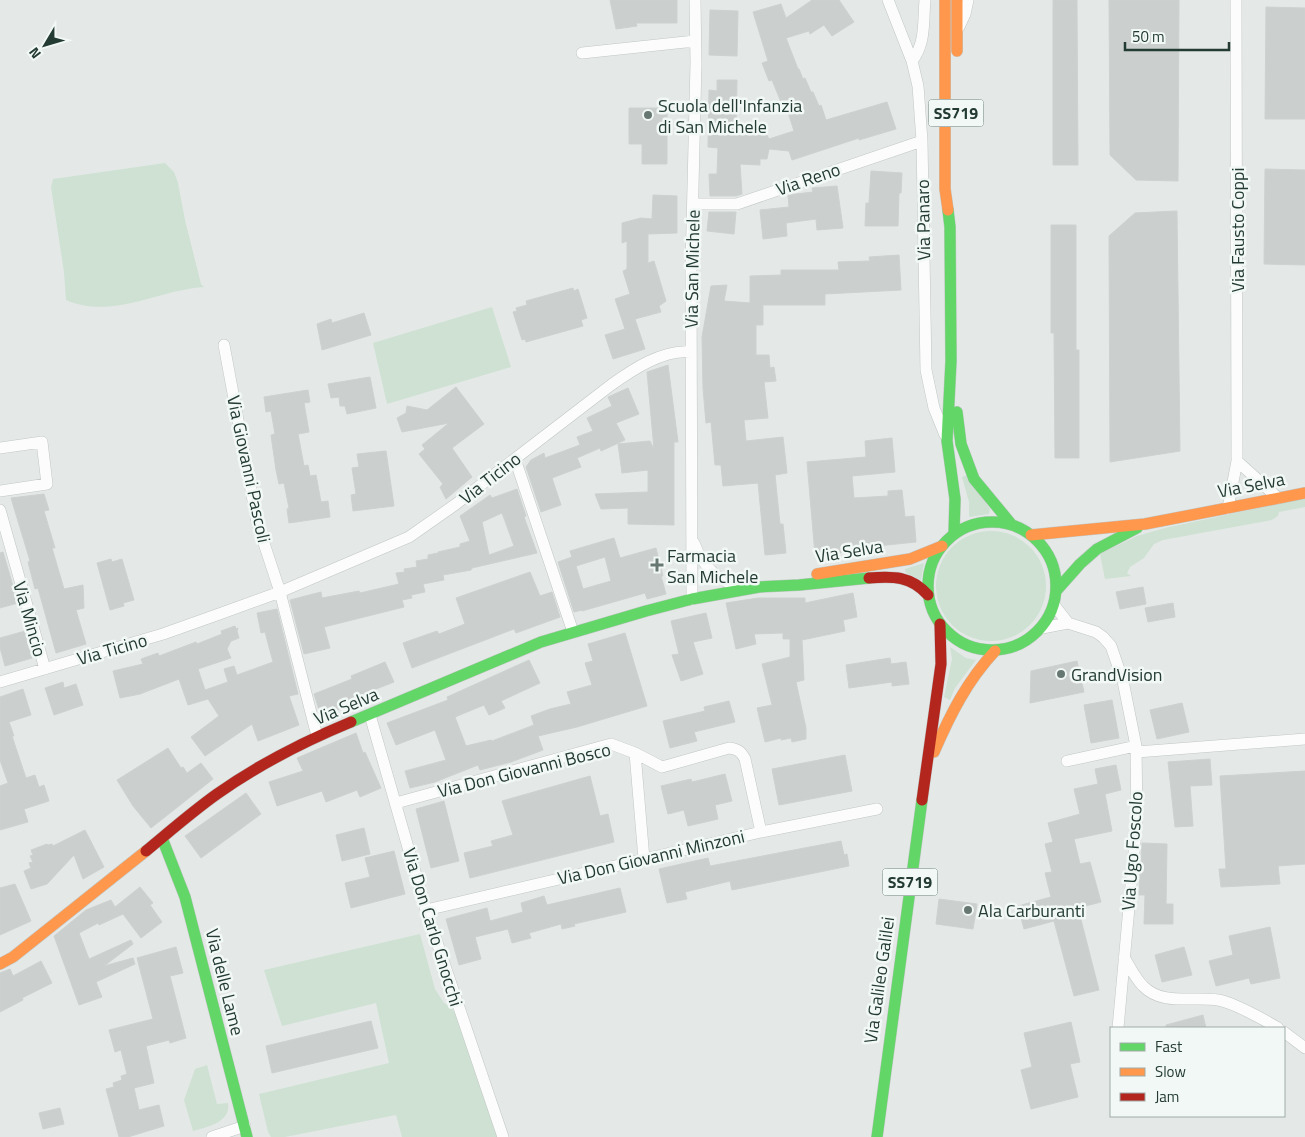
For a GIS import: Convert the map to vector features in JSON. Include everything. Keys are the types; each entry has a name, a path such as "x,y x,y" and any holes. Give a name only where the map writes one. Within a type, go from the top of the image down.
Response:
{"main road":[{"name":"SS719","path":"944,0 944,189 950,227"},
{"name":"SS719","path":"954,534 955,499 947,441 951,361 950,227 955,187 957,0"},
{"name":"SS719","path":"951,361 961,444 968,467 985,494 1012,525"},
{"name":"Via Selva","path":"1031,534 1145,524 1305,493"},
{"path":"997,522 1012,525 1031,534 1044,547 1052,564 1056,591 1054,605 1042,628 1021,644 1012,648 995,650 974,648 955,638 940,624 930,605 928,595 930,569 942,546 962,529 979,523 997,522"},
{"name":"Via Selva","path":"1056,591 1080,564 1097,549 1145,524"},
{"name":"Via Selva","path":"0,964 13,957 217,794 281,755 317,736 513,653 573,632 646,610 692,599 754,588 796,577 910,559 942,546"},
{"name":"Via Selva","path":"754,588 889,576 911,581 928,595"},
{"name":"Via Galileo Galilei","path":"877,1137 889,1033 941,664 940,624"},
{"name":"Via Galileo Galilei","path":"926,769 955,705 976,671 995,650"},
{"name":"Via delle Lame","path":"162,838 185,897 246,1132"}],"street":[{"name":"Via San Michele","path":"692,599 691,352 695,0"},
{"name":"Via Panaro","path":"888,0 912,61 918,86 922,141 926,370 934,408 947,441"},
{"path":"912,61 918,53 922,41 925,0"},
{"path":"957,30 965,14 968,0"},
{"name":"Via Fausto Coppi","path":"1228,508 1237,461 1236,0"},
{"path":"582,54 696,41"},
{"name":"Via Reno","path":"693,204 737,204 922,141"},
{"name":"Via Giovanni Pascoli","path":"224,344 257,522 280,592"},
{"name":"Via Ticino","path":"0,682 163,634 280,592 408,537 448,510 610,385 634,369 664,356 684,351 691,352"},
{"path":"0,448 42,442 47,484 0,491"},
{"path":"515,459 573,632"},
{"path":"1237,461 1278,498"},
{"name":"Via Mincio","path":"0,510 45,669"},
{"name":"Via San Michele","path":"692,538 703,563 710,572 720,580 754,588"},
{"path":"280,592 317,736"},
{"path":"1042,628 1068,623 1054,605"},
{"name":"Via Ugo Foscolo","path":"1068,623 1096,632 1103,636 1111,646 1123,681 1137,749 1137,820 1118,1027"},
{"name":"Via Don Carlo Gnocchi","path":"370,715 426,910 503,1137"},
{"path":"1066,761 1137,749 1305,739"},
{"name":"Via Don Giovanni Bosco","path":"396,803 611,744 635,753 662,767 729,748 741,752 747,764 761,832"},
{"path":"635,753 644,859"},
{"name":"Via Don Giovanni Minzoni","path":"426,910 761,832 876,809"},
{"path":"1124,957 1142,985 1154,995 1226,1002 1276,1027"},
{"path":"1285,1033 1305,1048"},
{"path":"212,1137 246,1132"}],"green space":[{"path":"165,163 174,172 178,183 201,284 204,287 187,289 135,302 100,307 66,300 64,272 51,187 53,179"},
{"path":"492,307 511,367 387,404 373,343"},
{"path":"967,475 990,509 989,514 969,517 969,502 962,477"},
{"path":"1305,498 1305,507 1279,512 1278,516 1272,520 1163,540 1154,544 1144,558 1130,567 1127,573 1131,576 1105,579 1100,554 1137,536 1165,528"},
{"path":"991,531 1012,535 1030,547 1042,565 1046,586 1042,607 1030,625 1012,637 991,641 970,637 952,625 940,607 936,586 940,565 952,547 970,535"},
{"path":"924,563 921,580 906,573 905,569"},
{"path":"950,647 966,658 976,660 955,688 950,700 944,697 952,659"},
{"path":"420,934 435,989 444,1003 451,1007 457,1016 500,1137 402,1137 396,1115 285,1137 271,1137 268,1132 259,1094 389,1063 376,1003 282,1026 264,970"},
{"path":"207,1065 217,1104 228,1103 228,1110 222,1120 217,1123 193,1131 184,1100 195,1069"}],"building":[{"path":"610,0 677,0 677,23 636,23 637,26 616,29"},
{"path":"812,0 839,0 854,22 832,36 824,25 810,34 809,31 786,38 798,69 803,79 805,78 811,92 813,92 819,106 821,105 826,120 887,102 896,129 859,140 859,138 792,160 789,151 769,149 767,159 760,159 760,165 740,164 742,194 736,196 710,196 709,174 717,174 718,148 708,147 709,90 717,91 717,80 737,80 736,133 766,133 769,139 794,131 786,106 783,107 772,80 769,81 762,63 768,61 753,12 781,4 786,18"},
{"path":"1053,0 1077,0 1078,165 1053,165"},
{"path":"1109,0 1179,0 1178,181 1136,180 1110,155"},
{"path":"1266,7 1305,8 1305,119 1265,119"},
{"path":"710,10 738,11 737,56 709,55"},
{"path":"629,108 667,108 667,164 642,164 642,144 629,144"},
{"path":"1265,169 1305,170 1305,265 1264,264"},
{"path":"871,171 902,173 898,226 865,226 866,203 869,203"},
{"path":"837,186 843,228 817,230 816,219 786,223 787,236 763,239 760,210 789,207 788,195 813,192 812,188"},
{"path":"653,195 677,196 677,233 648,234 648,263 654,261 666,301 659,306 661,312 635,319 645,349 613,359 605,335 625,329 615,299 630,294 623,271 627,269 627,241 622,243 622,223 641,218 652,219"},
{"path":"1177,211 1180,451 1110,462 1109,236 1135,213"},
{"path":"709,212 736,212 734,234 707,231"},
{"path":"1051,225 1076,225 1076,350 1079,350 1079,458 1055,458 1054,333 1051,333"},
{"path":"899,255 901,290 825,294 825,305 763,305 763,325 756,325 756,355 769,355 770,368 774,367 776,381 764,382 768,418 744,420 746,441 783,437 787,473 775,475 780,524 783,524 786,553 765,555 758,483 723,486 721,465 715,465 711,422 706,423 702,337 711,286 727,285 724,301 750,303 750,276 781,275 781,270 839,270 838,262 870,261 869,257"},
{"path":"573,288 574,291 578,289 587,318 581,320 583,326 526,342 525,339 522,340 513,312 517,311 516,308 527,305 526,301"},
{"path":"364,313 371,335 322,350 317,324 331,319 332,323"},
{"path":"668,365 678,442 674,442 674,525 628,524 628,508 601,509 595,494 648,492 648,470 622,473 618,444 650,441 654,449 647,372"},
{"path":"370,377 376,408 347,414 345,406 340,406 339,397 331,398 328,384"},
{"path":"456,387 484,424 452,448 472,477 446,499 440,487 443,484 419,454 425,449 422,445 449,423 402,432 397,418 406,413 407,406 427,410"},
{"path":"628,388 639,414 616,423 625,440 601,451 600,448 577,458 581,467 552,478 561,505 541,512 526,467 531,460 544,453 545,458 580,445 577,437 593,431 587,418 612,406 608,397"},
{"path":"308,390 310,402 304,403 309,432 298,434 304,466 308,465 310,476 316,475 321,502 328,501 330,517 289,523 287,509 289,508 284,483 279,484 276,470 271,435 275,434 271,411 266,412 264,397"},
{"path":"892,438 895,472 852,476 854,498 888,496 888,491 902,490 905,517 914,516 916,542 857,548 858,551 815,555 807,462 866,457 865,441"},
{"path":"386,451 394,506 353,511 351,495 356,494 352,468 359,467 357,454"},
{"path":"517,489 526,516 524,517 537,553 472,568 471,570 443,575 444,580 423,584 425,592 411,595 412,598 402,600 404,607 324,627 330,648 304,654 290,600 321,592 322,598 359,591 360,593 399,584 396,573 405,572 404,569 417,567 416,561 428,559 428,555 460,547 460,544 470,541 460,516 490,495 492,498","holes":["502,513 514,546 489,555 482,522"]},
{"path":"44,494 49,510 44,511 64,589 83,585 84,608 76,610 86,644 56,653 38,588 35,589 28,562 30,561 11,498"},
{"path":"614,538 620,558 656,548 666,594 647,599 645,593 574,612 558,562 572,557 570,551","holes":["605,557 611,581 583,589 576,566"]},
{"path":"3,552 18,603 0,608 0,553"},
{"path":"111,559 112,562 122,559 134,600 123,603 124,606 110,610 97,563"},
{"path":"530,572 540,596 552,592 560,617 516,633 514,629 412,668 403,643 437,631 439,634 465,624 456,598"},
{"path":"1143,587 1146,604 1120,609 1116,592"},
{"path":"853,593 857,617 843,620 845,631 802,640 804,680 796,682 806,728 806,739 792,742 791,738 781,740 781,738 765,742 757,708 772,705 762,664 790,657 790,639 783,639 783,633 754,634 756,644 736,649 726,603 758,598 805,598 805,603"},
{"path":"1173,603 1175,617 1148,622 1145,608"},
{"path":"277,609 298,694 289,696 299,725 258,741 252,724 205,756 191,737 219,716 208,699 188,705 179,679 140,694 120,698 113,671 143,664 141,659 158,653 159,656 196,642 197,644 222,634 221,631 235,626 236,629 238,628 239,638 231,641 227,649 231,658 198,669 205,690 228,682 224,669 234,666 237,675 273,662 265,632 261,633 257,613"},
{"path":"706,613 712,638 693,642 703,674 681,681 672,655 679,654 671,621"},
{"path":"25,631 32,658 5,666 0,648 0,638"},
{"path":"625,633 647,706 577,727 538,736 543,750 511,762 480,770 478,765 435,782 410,788 405,771 446,760 435,730 396,745 387,723 448,700 447,697 529,660 540,683 501,701 505,708 489,715 484,705 455,717 466,746 492,741 534,725 531,716 571,704 567,692 592,685 585,663 593,661 588,644"},
{"path":"890,658 891,664 906,662 909,684 892,686 892,682 849,688 846,665"},
{"path":"1077,661 1084,692 1030,703 1031,671"},
{"path":"385,662 394,682 343,702 345,707 321,716 314,694 352,679 351,676"},
{"path":"63,682 64,688 76,684 83,705 54,715 45,688"},
{"path":"23,689 31,715 9,722 14,736 12,736 26,778 35,775 39,787 44,785 49,801 24,809 28,822 0,830 0,786 8,783 0,760 0,697"},
{"path":"1112,700 1119,738 1091,743 1084,705"},
{"path":"729,701 735,722 694,732 697,741 670,748 663,721 705,711 704,707"},
{"path":"1182,703 1189,732 1157,739 1150,710"},
{"path":"356,733 363,753 365,752 381,788 360,797 357,790 326,802 322,791 277,806 269,782 303,771 297,758"},
{"path":"168,748 181,768 183,767 187,773 201,763 213,779 151,828 133,806 117,780"},
{"path":"845,755 852,791 779,805 772,769"},
{"path":"1210,759 1212,785 1190,786 1193,826 1175,827 1168,762"},
{"path":"1116,765 1121,790 1105,794 1112,831 1074,839 1080,864 1090,862 1101,902 1078,908 1099,990 1074,996 1054,921 1024,929 1018,906 1051,897 1045,873 1052,872 1045,844 1053,842 1048,823 1080,814 1074,789 1098,784 1095,769"},
{"path":"1305,771 1305,864 1278,866 1280,884 1221,887 1219,869 1226,869 1220,776"},
{"path":"725,774 732,801 715,805 718,819 688,826 684,810 668,814 661,786 691,779 692,782"},
{"path":"590,776 600,816 608,814 614,842 470,878 464,853 493,846 491,841 513,835 502,801"},
{"path":"246,793 261,814 201,858 185,836"},
{"path":"444,801 459,861 431,868 416,809"},
{"path":"364,828 370,854 342,861 336,835"},
{"path":"85,830 104,867 83,879 74,855 47,884 31,889 24,871 31,868 29,863 33,862 30,856 33,855 31,850 47,844 52,844 53,846"},
{"path":"841,841 844,855 847,854 849,866 732,890 730,881 685,892 687,899 667,903 659,869 708,858 710,866"},
{"path":"1142,843 1167,844 1166,904 1173,904 1173,924 1144,924 1145,895 1139,895"},
{"path":"394,851 405,894 351,908 345,883 370,877 365,858"},
{"path":"15,884 31,921 0,935 0,888"},
{"path":"140,887 153,903 150,905 162,922 141,938 123,914 99,925 98,923 79,933 89,959 131,940 133,944 104,966 133,958 135,964 96,982 102,997 79,1005 54,936 86,910 111,900 115,907"},
{"path":"620,888 626,912 574,924 575,926 562,929 561,924 529,933 531,938 512,943 508,929 475,937 481,959 459,965 446,919 487,908 490,921 523,912 521,903 544,896 547,905"},
{"path":"939,899 977,904 973,929 936,924"},
{"path":"1270,927 1280,978 1251,984 1249,978 1216,986 1209,961 1233,955 1229,936"},
{"path":"176,947 183,973 170,976 186,1038 170,1043 169,1040 146,1046 154,1083 134,1088 139,1110 159,1105 164,1126 128,1137 119,1137 106,1089 114,1087 113,1083 122,1080 121,1076 127,1074 121,1050 115,1052 109,1030 153,1019 137,958"},
{"path":"1184,947 1192,975 1162,982 1155,955"},
{"path":"41,961 52,983 22,998 23,1000 0,1012 0,973 10,969 13,976"},
{"path":"1203,1015 1206,1027 1166,1027 1166,1025"},
{"path":"371,1021 378,1048 272,1073 266,1046"},
{"path":"1071,1022 1080,1062 1070,1064 1078,1097 1031,1109 1021,1070 1032,1067 1024,1033"},
{"path":"60,1108 64,1124 43,1129 39,1113"}],"traffic: fast":[{"path":"948,210 950,227 951,361 947,441 955,499 954,534"},
{"path":"957,412 961,444 974,479 1012,525"},
{"path":"992,522 1005,523 1017,527 1037,541 1051,561 1055,573 1056,586 1055,599 1051,611 1037,631 1017,645 1005,649 992,650 979,649 967,645 947,631 933,611 929,599 928,586 929,573 933,561 947,541 967,527 979,523 992,522"},
{"path":"1056,591 1080,564 1097,549 1137,528"},
{"path":"351,722 541,642 646,611 692,599 759,587 869,578"},
{"path":"877,1137 922,800"},
{"path":"162,838 185,897 247,1137"}],"traffic: slow":[{"path":"945,0 945,189 948,210"},
{"path":"957,0 957,51"},
{"path":"1031,535 1145,524 1305,493"},
{"path":"817,574 910,559 942,546"},
{"path":"934,752 960,699 976,674 995,651"},
{"path":"0,964 13,957 146,851"}],"traffic: jam":[{"path":"869,578 894,577 908,581 915,584 928,595"},
{"path":"922,800 941,664 940,624"},
{"path":"146,851 233,783 299,745 351,722"}],"place":[{"name":"Scuola dell'Infanzia di San Michele","path":"648,115"},
{"name":"Farmacia San Michele","path":"657,565"},
{"name":"GrandVision","path":"1061,674"},
{"name":"Ala Carburanti","path":"968,910"}]}
